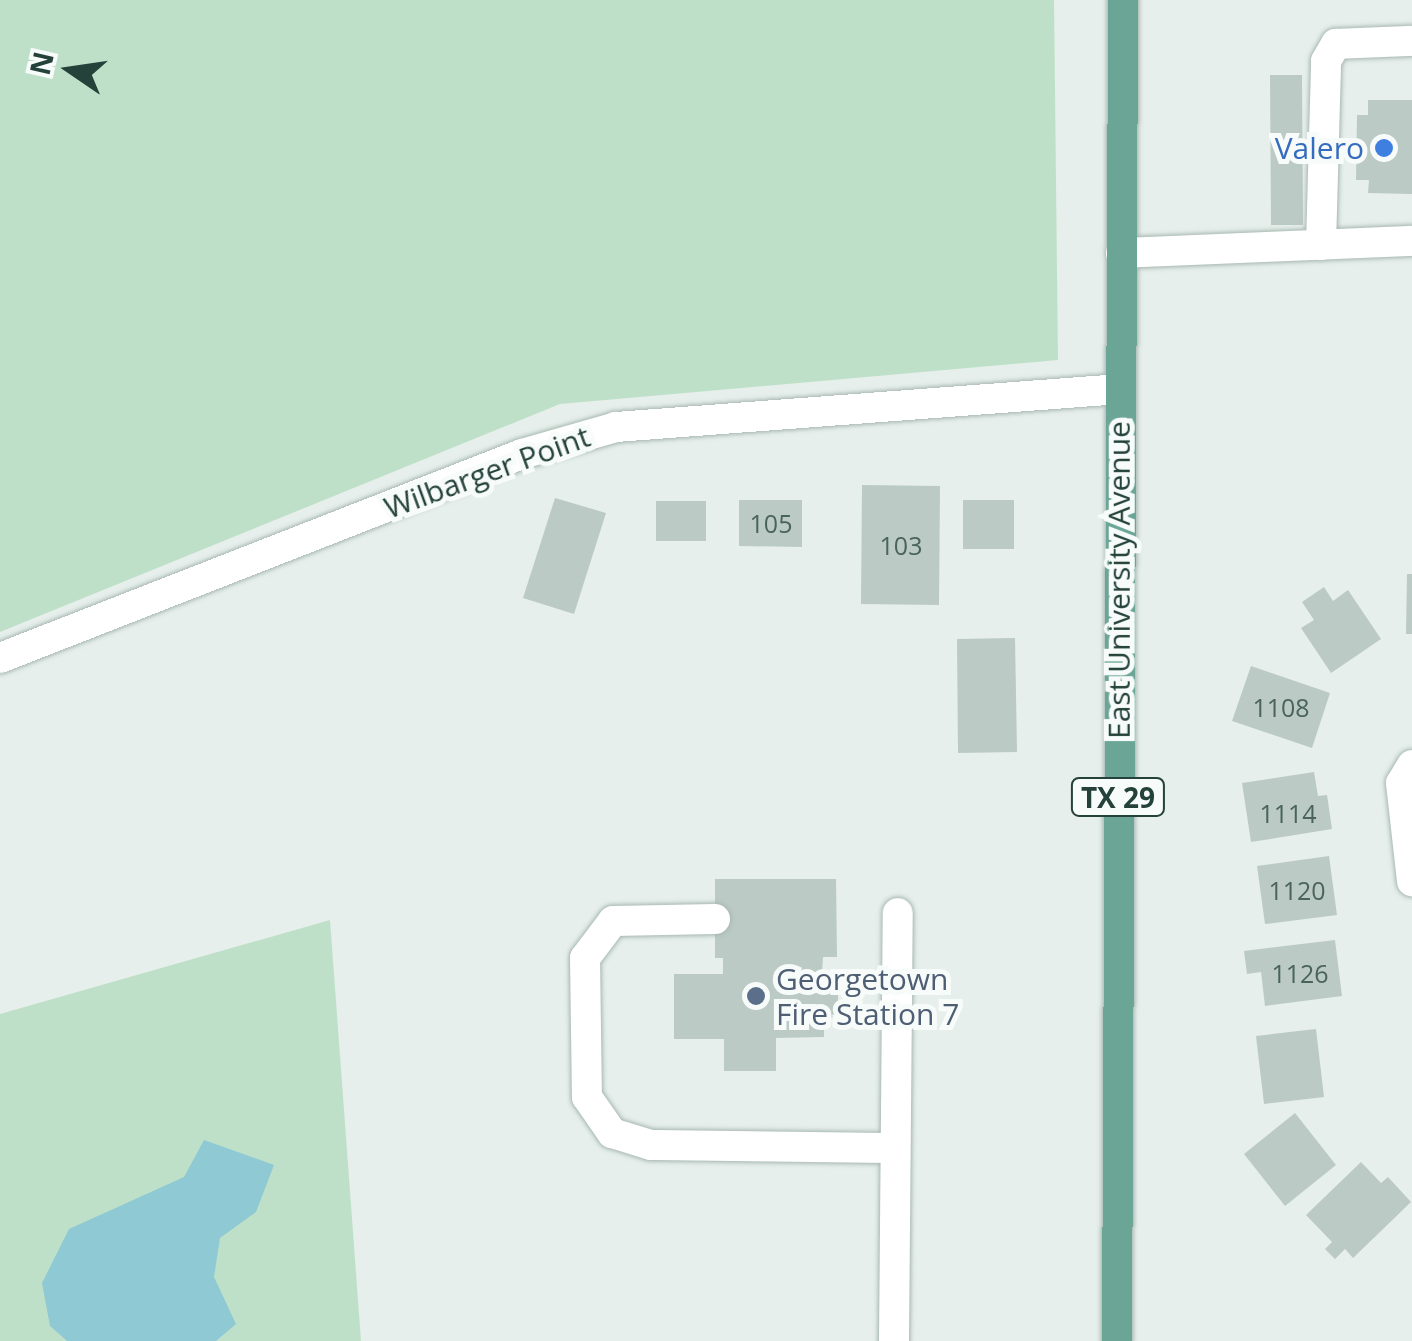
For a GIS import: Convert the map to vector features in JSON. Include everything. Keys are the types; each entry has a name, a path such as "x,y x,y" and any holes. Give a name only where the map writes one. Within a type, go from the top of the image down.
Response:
{"main road":[{"name":"East University Avenue","path":"1117,1341 1123,0"}],"street":[{"path":"1321,245 1326,61 1336,44 1412,41"},
{"path":"1121,253 1412,242"},
{"name":"Wilbarger Point","path":"0,658 522,454 616,427 1120,390"},
{"path":"1412,764 1402,783 1412,881"},
{"path":"894,1341 898,914"},
{"path":"715,919 613,921 585,958 587,1097 612,1133 651,1145 894,1148"}],"green space":[{"path":"0,0 1054,0 1058,360 560,404 0,632"},
{"path":"330,920 361,1341 0,1341 0,1014"}],"water":[{"path":"204,1140 274,1165 256,1212 220,1238 214,1277 236,1324 216,1341 67,1341 50,1326 42,1283 69,1229 184,1177"}],"building":[{"name":"Valero","path":"1270,75 1302,75 1303,225 1271,225"},
{"name":"Valero","path":"1368,100 1412,100 1412,194 1368,193 1369,180 1356,180 1357,115 1368,115"},
{"path":"862,485 940,486 939,605 861,604"},
{"path":"555,498 606,513 574,614 523,598"},
{"path":"739,500 802,500 802,547 739,546"},
{"path":"963,500 1014,500 1014,549 963,549"},
{"path":"656,501 706,501 706,541 656,541"},
{"path":"1407,574 1412,574 1412,634 1406,634"},
{"path":"1324,587 1333,601 1348,590 1381,639 1331,673 1301,628 1314,620 1302,602"},
{"path":"1015,638 1017,752 958,753 957,639"},
{"path":"1251,666 1330,693 1312,748 1232,721"},
{"path":"1314,772 1318,796 1327,795 1332,829 1251,842 1242,783"},
{"path":"1329,856 1337,915 1265,924 1257,866"},
{"name":"Georgetown Fire Station 7","path":"715,879 836,879 837,957 823,957 822,973 838,973 838,1018 824,1018 824,1037 776,1038 776,1071 724,1071 724,1039 674,1039 674,974 723,974 723,958 715,958"},
{"path":"1335,940 1342,996 1265,1006 1261,972 1247,974 1244,951"},
{"path":"1316,1029 1324,1097 1264,1104 1256,1036"},
{"path":"1295,1113 1336,1165 1285,1206 1244,1154"},
{"path":"1361,1162 1381,1183 1388,1177 1411,1202 1353,1258 1345,1249 1335,1259 1325,1249 1332,1242 1306,1215"}],"place":[{"name":"Valero","path":"1384,148"},
{"name":"Georgetown Fire Station 7","path":"756,996"}]}
